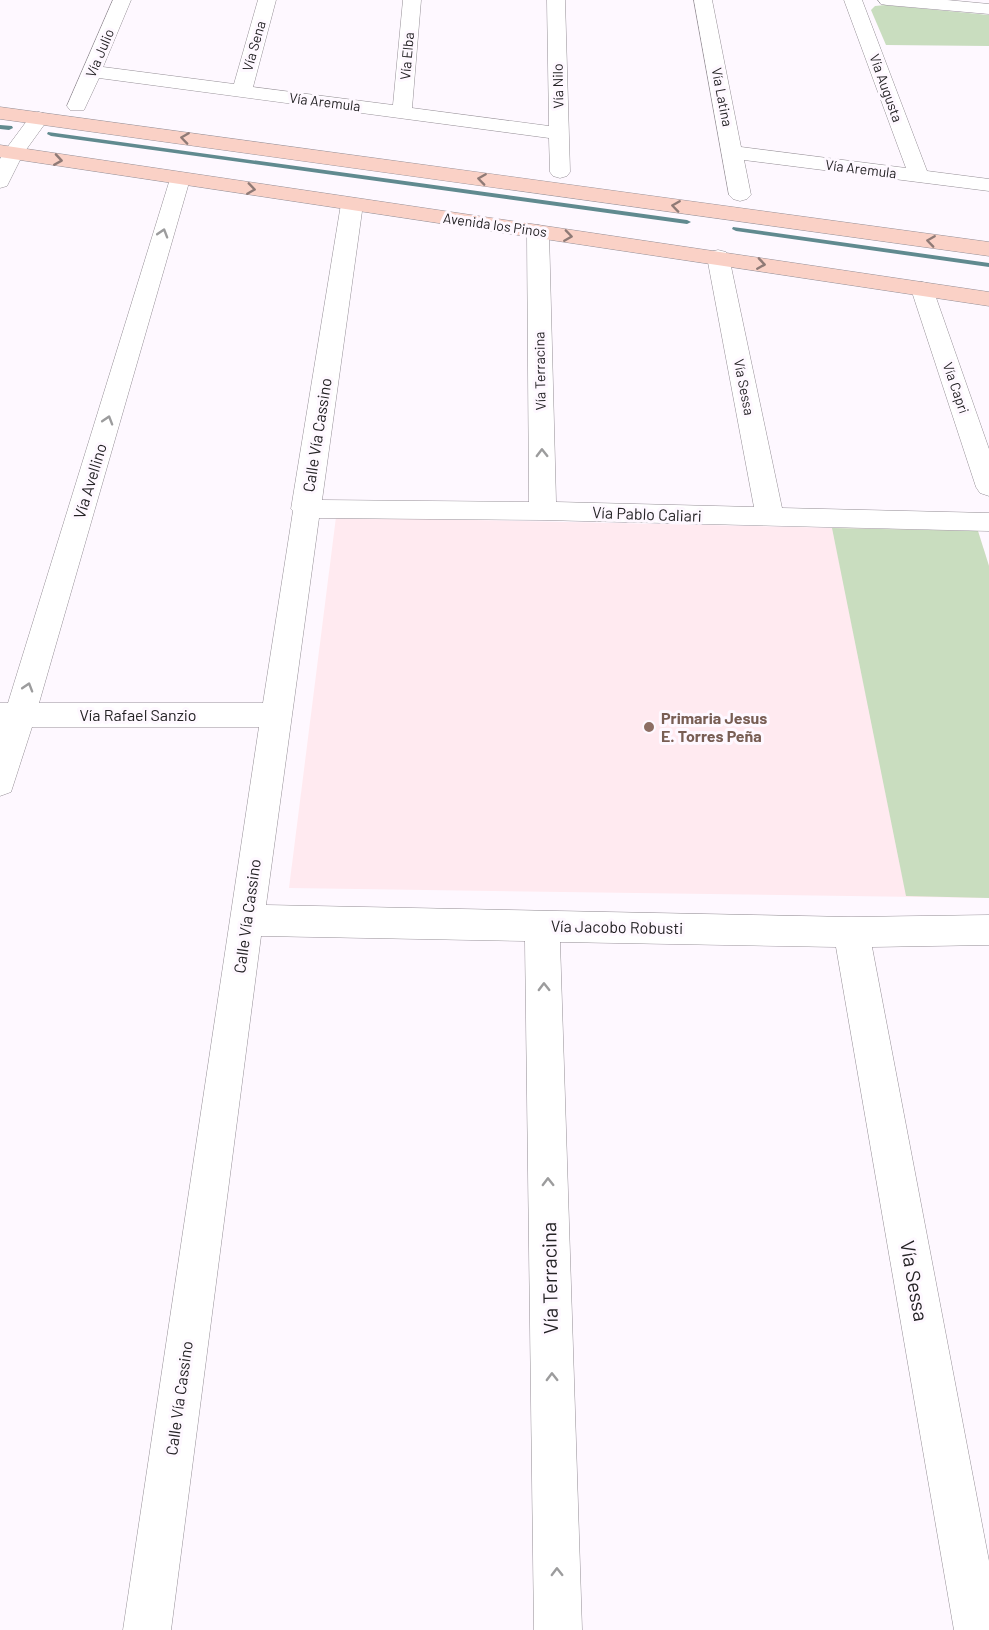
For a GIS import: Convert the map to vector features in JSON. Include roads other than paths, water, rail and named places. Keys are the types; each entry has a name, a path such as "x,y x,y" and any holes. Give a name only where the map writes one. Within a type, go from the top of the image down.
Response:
{"street":[{"name":"Vía Julio","path":"77,106 122,0"},
{"name":"Vía Sena","path":"242,91 267,0"},
{"name":"Vía Elba","path":"402,112 412,0"},
{"name":"Vía Nilo","path":"556,0 560,172"},
{"name":"Vía Latina","path":"703,0 740,195"},
{"name":"Vía Augusta","path":"853,0 919,176"},
{"path":"887,0 958,2 989,9"},
{"name":"Vía Aremula","path":"92,71 559,133"},
{"path":"0,112 989,249"},
{"path":"0,182 7,152 39,118"},
{"name":"Avenida los Pinos","path":"7,152 989,299"},
{"name":"Vía Aremula","path":"732,152 989,185"},
{"name":"Vía Avellino","path":"0,783 10,715 180,178"},
{"name":"Calle Vía Cassino","path":"147,1630 305,509 352,204"},
{"path":"711,256 715,211"},
{"name":"Vía Terracina","path":"538,232 543,511"},
{"name":"Vía Sessa","path":"711,256 770,517"},
{"name":"Vía Capri","path":"922,288 989,487"},
{"name":"Vía Pablo Caliari","path":"305,509 543,511 989,522"},
{"name":"Vía Rafael Sanzio","path":"10,715 276,715"},
{"name":"Vía Jacobo Robusti","path":"246,920 851,932 989,930"},
{"name":"Vía Terracina","path":"542,926 558,1630"},
{"name":"Vía Sessa","path":"851,932 978,1630"}],"waterway":[{"path":"0,127 9,128"},
{"path":"51,134 687,222"},
{"path":"736,229 989,265"}],"place":[{"name":"Primaria Jesus E. Torres Peña","path":"649,727"}]}
